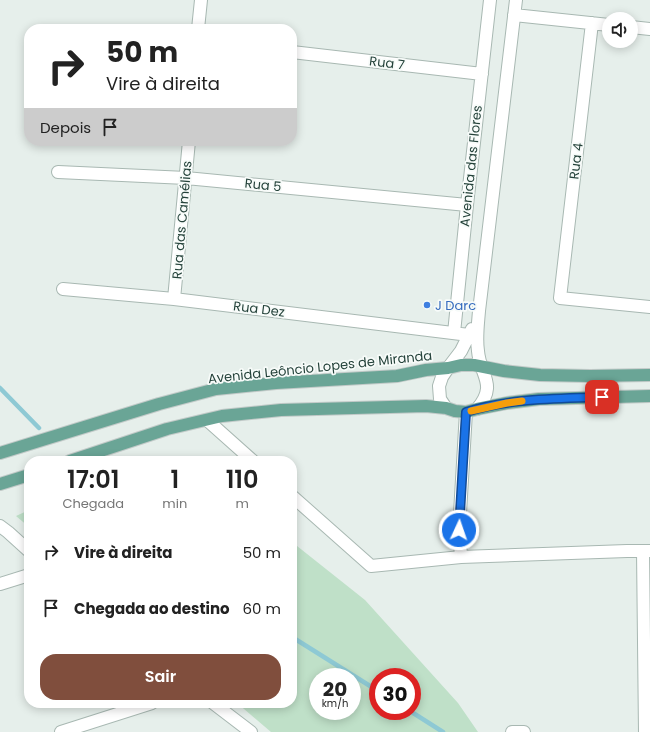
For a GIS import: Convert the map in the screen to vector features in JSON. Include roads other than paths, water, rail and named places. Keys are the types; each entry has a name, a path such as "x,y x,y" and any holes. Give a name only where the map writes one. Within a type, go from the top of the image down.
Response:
{"main road":[{"name":"Avenida Leôncio Lopes de Miranda","path":"0,453 159,404 216,389 276,383 397,376 461,365 474,365 482,368 540,375 650,375"},
{"path":"85,456 167,429 222,416 281,410 426,406 446,408 455,411 472,411 507,403 539,400 650,396"},
{"path":"0,484 24,477"}],"street":[{"path":"199,24 201,0"},
{"name":"Avenida das Flores","path":"454,333 490,0"},
{"name":"Avenida das Flores","path":"479,311 516,0"},
{"path":"514,15 602,24"},
{"name":"Rua 4","path":"592,23 560,298 650,307"},
{"path":"638,28 650,29"},
{"name":"Rua 7","path":"297,53 482,74"},
{"name":"Rua das Camélias","path":"174,299 189,146"},
{"name":"Rua 5","path":"58,172 186,178 467,205"},
{"name":"Rua Dez","path":"63,289 174,299 469,335"},
{"path":"446,408 440,399 439,386 442,377 461,351 479,311"},
{"path":"461,557 459,530 472,411 484,401 487,391 486,377 479,359 478,351 479,311"},
{"path":"207,420 247,456"},
{"path":"297,500 371,566 461,557 647,551 645,732"},
{"path":"0,526 24,546"},
{"path":"0,584 24,576"},
{"path":"62,732 136,708"},
{"path":"220,708 252,732"},
{"path":"512,732 524,732"}],"waterway":[{"path":"0,388 39,428"},
{"path":"297,640 369,685"},
{"path":"421,718 443,732"}],"place":[{"name":"J Darc","path":"427,305"}]}
